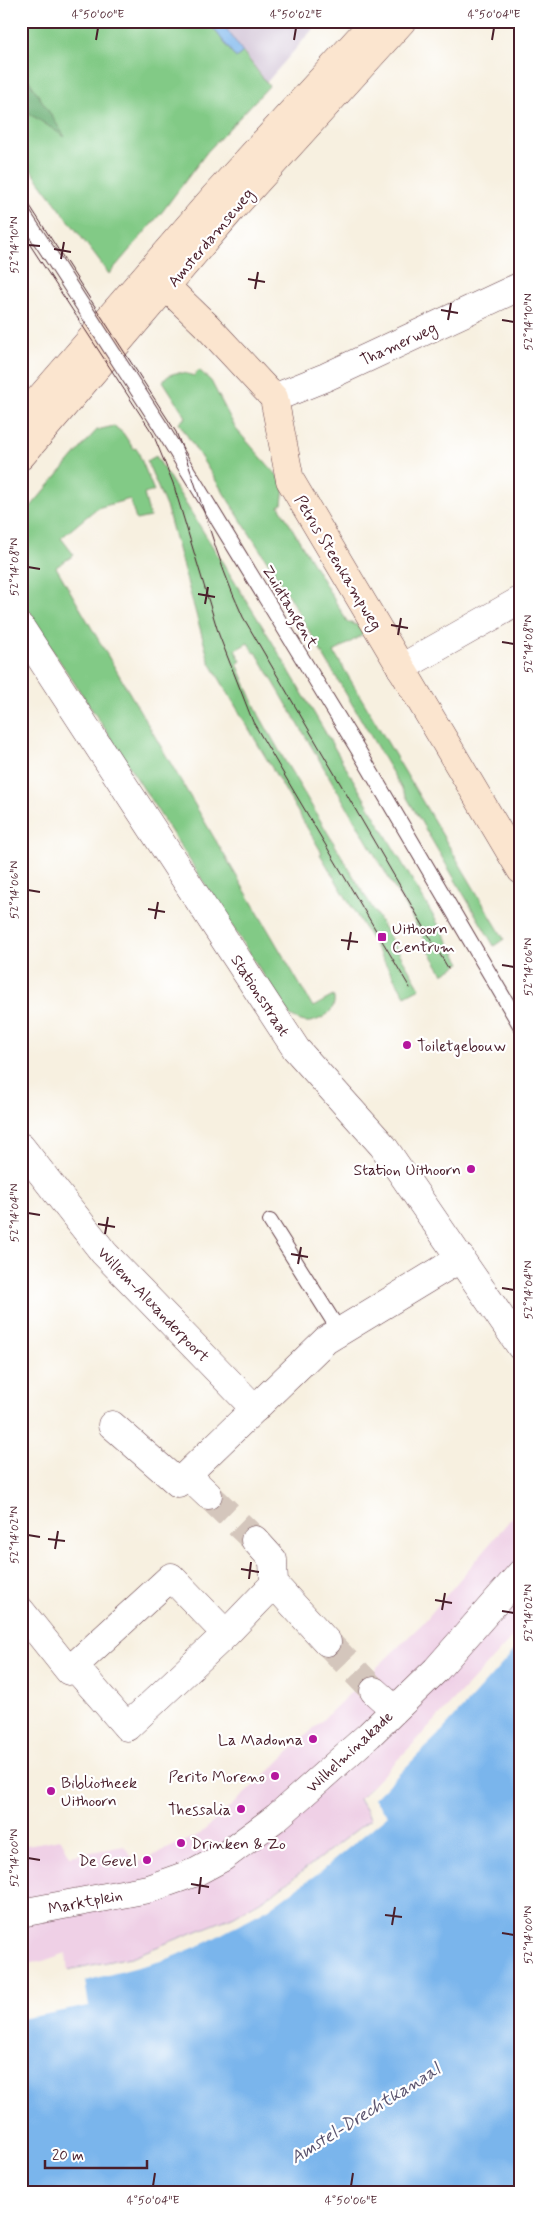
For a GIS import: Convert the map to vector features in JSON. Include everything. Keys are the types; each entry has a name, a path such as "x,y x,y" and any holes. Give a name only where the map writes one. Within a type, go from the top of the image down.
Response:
{"street":[{"name":"Amsterdamseweg","path":"21,456 158,279 330,68 375,21"},
{"name":"Amsterdamseweg","path":"21,420 158,279 238,203 402,21"},
{"path":"158,279 207,326 274,398"},
{"name":"Thamerweg","path":"274,398 326,377 521,286"},
{"name":"Petrus Steenkampweg","path":"274,398 290,480 521,870"},
{"path":"401,668 521,600"},
{"name":"Stationsstraat","path":"21,628 296,1049 383,1146 521,1347"},
{"name":"Willem-Alexanderpoort","path":"21,1147 104,1253 255,1409"},
{"path":"112,1425 178,1483 326,1340 461,1258"},
{"path":"187,1475 208,1495"},
{"path":"255,1540 273,1560 274,1584 327,1642"},
{"name":"Wilhelminakade","path":"148,1888 196,1872 229,1853 277,1817 369,1735 436,1670 521,1574"},
{"path":"21,1612 69,1671 171,1577 226,1634"},
{"path":"74,1666 127,1727 226,1634 274,1584"},
{"path":"374,1691 394,1709"},
{"name":"Marktplein","path":"21,1913 148,1888"}],"lane":[{"name":"Zuidtangent","path":"21,210 161,427 357,748 521,1027"},
{"path":"270,1221 340,1332"}],"shaded area":[{"path":"220,21 320,21 266,83"},
{"path":"521,1491 521,1632 375,1820 238,1918 133,1960 68,1974 66,1953 43,1961 21,1964 21,1846 61,1839 70,1856 124,1846 136,1863 200,1834 262,1778 423,1623 520,1508 512,1501"}],"green space":[{"path":"21,21 208,21 236,58 243,52 269,86 207,152 162,212 109,274 21,157"},
{"path":"21,68 65,137 30,114 21,101"},
{"path":"199,370 211,381 236,429 277,475 284,487 282,504 279,506 348,623 352,622 367,628 369,631 334,652 504,939 494,946 278,578 179,423 186,417 163,381 166,377 177,373 194,376"},
{"path":"114,426 123,433 133,448 137,449 154,491 144,494 150,517 136,520 130,499 97,508 61,538 74,555 56,567 313,1007 333,996 333,1007 327,1014 315,1021 305,1022 290,1016 107,732 45,639 21,609 21,518 97,430"},
{"path":"156,456 271,640 461,963 443,974 424,942 425,940 256,652 254,653 248,643 235,650 241,661 237,664 259,715 420,988 405,996 320,854 322,853 209,661 167,509 147,461"}],"water":[{"path":"208,21 221,21 243,52 236,58"},
{"name":"Amstel-Drechtkanaal","path":"521,1630 521,2192 21,2192 21,2005 73,1995 69,1970 132,1957 233,1917 274,1893 371,1819 359,1799 420,1741"}],"pier":[{"path":"521,1628 521,1643 442,1731 374,1799 388,1815 321,1871 271,1907 205,1943 165,1960 85,1981 89,2006 21,2019 21,2002 71,1993 66,1970 68,1968 69,1970 132,1957 233,1917 274,1893 371,1819 359,1799 418,1739"}],"tunnel":[{"path":"208,1495 255,1540"},
{"path":"327,1642 374,1691"}],"tram line":[{"path":"21,192 176,432 224,572 243,617 448,968"},
{"path":"21,231 153,434 173,483 219,635 253,722 410,988"}],"place":[{"name":"Uithoorn Centrum","path":"382,937"},
{"name":"Toiletgebouw","path":"407,1045"},
{"name":"Station Uithoorn","path":"471,1169"},
{"name":"La Madonna","path":"313,1739"},
{"name":"Perito Moreno","path":"275,1776"},
{"name":"Bibliotheek Uithoorn","path":"51,1791"},
{"name":"Thessalia","path":"241,1809"},
{"name":"Drinken & Zo","path":"181,1843"},
{"name":"De Gevel","path":"147,1860"}]}
